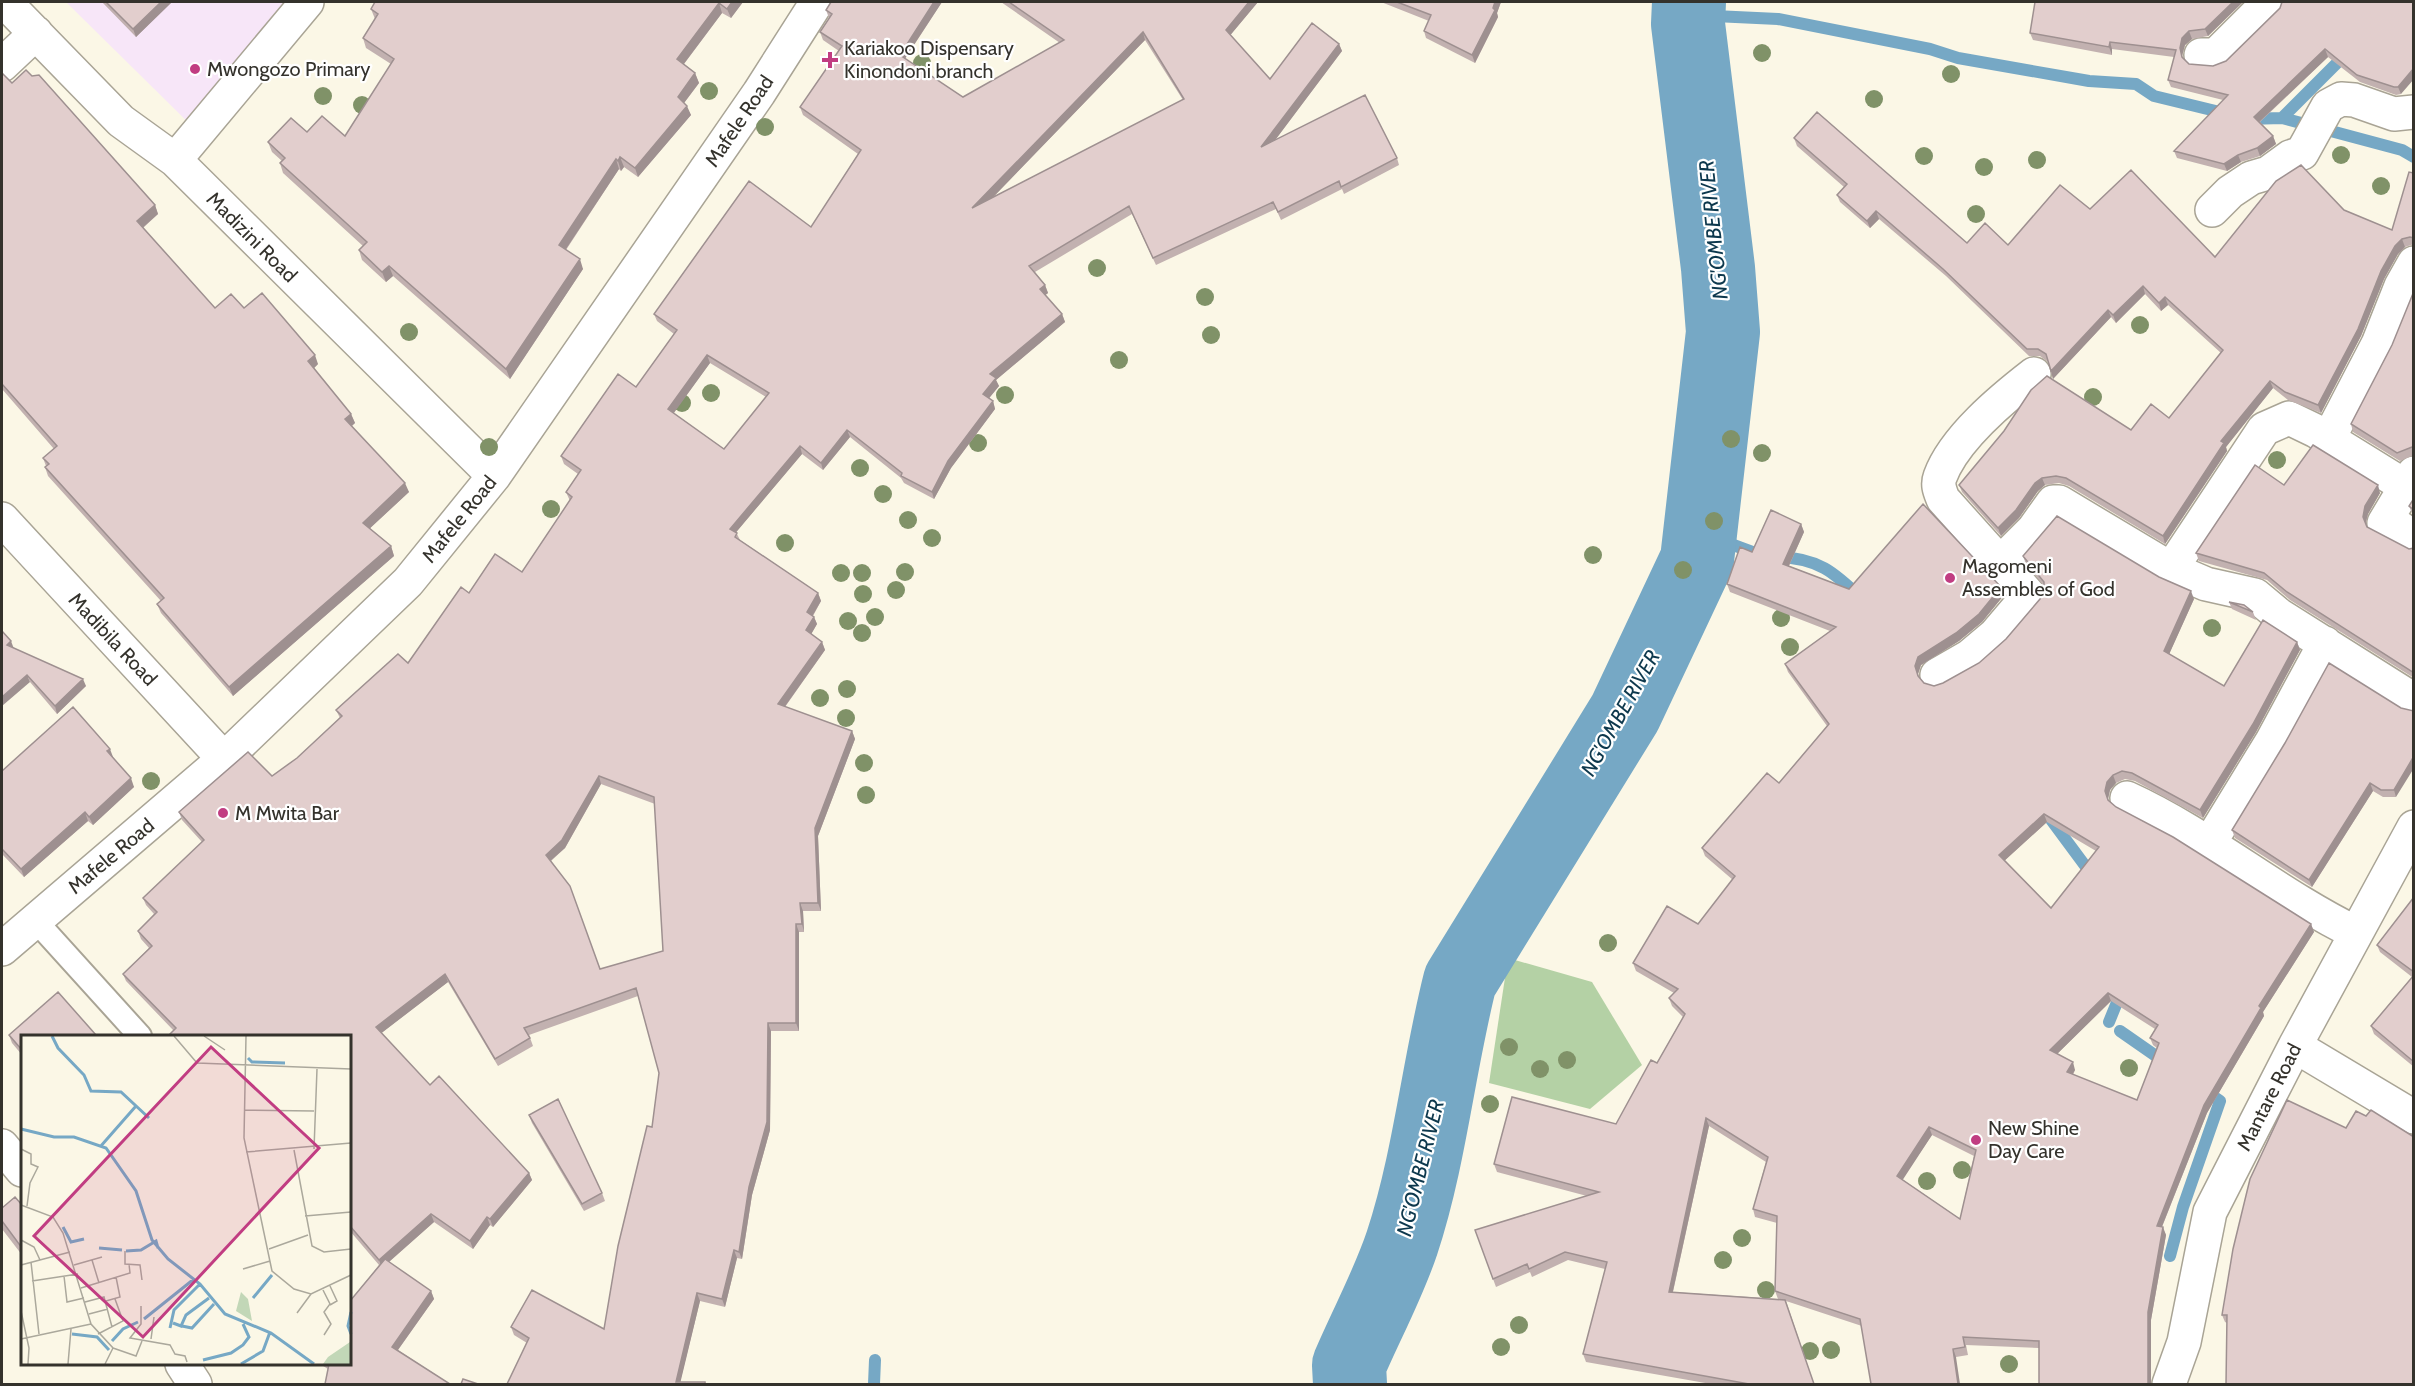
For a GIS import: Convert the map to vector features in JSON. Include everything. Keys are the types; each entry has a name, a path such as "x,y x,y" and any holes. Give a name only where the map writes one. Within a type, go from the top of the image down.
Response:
{"street":[{"name":"Madizini Road","path":"5,2 121,121 175,160 494,476"},
{"path":"175,160 306,2"},
{"name":"Mafele Road","path":"2,949 224,759 408,582 494,476 759,93 817,2"},
{"path":"2201,55 2216,55 2269,2"},
{"path":"2,65 36,33"},
{"path":"2212,210 2230,192 2301,153 2328,106 2341,99 2354,100 2394,114 2414,112"},
{"path":"2329,438 2378,344 2400,286 2414,263"},
{"path":"1937,675 1970,656 1995,635 2029,595 1943,499 1938,487 1940,476 1964,440 1999,402 2034,374"},
{"path":"2171,569 2264,429 2289,418 2409,480 2384,523 2400,528 2414,538"},
{"path":"2000,563 2033,530 2053,502 2059,502 2171,569 2206,584 2255,595 2279,615 2414,700"},
{"name":"Madibila Road","path":"2,519 224,759"},
{"path":"2209,844 2272,741 2325,643"},
{"path":"2127,798 2193,832 2319,915 2356,933"},
{"name":"Mantare Road","path":"2169,1384 2184,1342 2210,1212 2356,933 2409,845"},
{"path":"2295,1046 2414,1117"},
{"path":"2,1146 21,1169"},
{"path":"183,1365 195,1384"}],"lane":[{"path":"35,920 139,1035"}],"shaded area":[{"name":"Mwongozo Primary","path":"66,2 309,2 203,137"}],"green space":[{"path":"1508,958 1592,982 1642,1065 1590,1109 1489,1083"}],"building":[{"path":"106,2 161,2 133,29"},
{"path":"375,2 732,2 727,9 719,3 677,59 695,73 678,97 687,106 635,168 620,157 618,161 616,159 559,245 580,259 506,369 389,266 382,272 359,250 367,242 280,163 285,158 268,142 291,118 307,132 322,116 345,136 394,59 363,38 378,14 371,9"},
{"path":"831,2 934,2 900,55 963,97 1064,40 1009,2 1249,2 1226,30 1270,79 1312,23 1339,44 1261,147 1365,95 1397,158 1341,187 1339,181 1278,212 1273,202 1153,258 1129,206 1029,266 1045,285 1040,289 1062,314 990,374 996,378 983,394 993,401 948,461 932,492 901,476 902,473 847,430 821,463 800,446 730,529 737,533 735,537 818,593 807,612 814,617 806,630 822,642 778,704 852,731 815,828 818,903 800,903 802,924 796,924 796,1023 768,1023 767,1122 749,1187 739,1252 734,1250 722,1299 697,1293 676,1382 705,1382 705,1384 507,1384 529,1338 511,1327 532,1290 604,1329 618,1246 647,1126 652,1127 659,1073 636,988 524,1028 530,1038 495,1059 445,974 376,1027 430,1085 439,1076 529,1173 490,1219 487,1217 470,1241 431,1214 379,1260 351,1227 351,1035 169,1035 176,1028 123,974 152,946 138,931 157,912 143,898 204,840 179,812 248,752 272,776 297,758 342,716 336,710 398,654 408,663 461,587 469,593 495,554 522,572 572,497 566,492 581,470 561,456 618,374 636,387 677,330 654,314 749,181 811,227 861,150 800,107 842,46 820,32 832,14 826,10","holes":["1143,32 1184,99 972,208","707,355 769,393 724,449 668,409","599,776 654,797 663,951 600,969 570,886 546,855 562,840"]},
{"path":"1397,2 1495,2 1493,8 1495,10 1472,55 1424,31 1431,15"},
{"path":"2035,2 2233,2 2205,29 2189,31 2182,38 2180,48 2182,57 2189,64 2213,66 2226,61 2280,8 2282,2 2414,2 2414,68 2398,87 2394,87 2357,75 2325,49 2254,117 2273,136 2257,148 2238,155 2224,164 2174,151 2228,95 2168,80 2176,50 2110,42 2109,47 2030,33"},
{"path":"26,70 32,76 39,75 155,205 137,221 215,308 231,294 244,308 262,293 315,355 308,361 351,414 345,419 405,483 363,523 391,546 229,687 157,604 164,598 45,467 49,464 43,458 57,446 2,384 2,76 3,74 12,83"},
{"path":"1817,112 1967,243 1985,223 2008,245 2060,185 2090,209 2131,170 2215,257 2276,181 2301,165 2344,210 2392,230 2409,172 2414,173 2414,238 2402,239 2395,246 2381,271 2358,329 2318,405 2285,392 2270,381 2221,441 2224,443 2163,536 2066,478 2056,476 2042,478 2035,483 2016,510 1998,528 1959,485 2004,431 2031,390 2047,376 2131,430 2151,404 2169,418 2223,350 2165,297 2159,303 2143,286 2113,315 2108,310 2051,371 2046,354 2038,349 2027,349 1943,269 1876,211 1867,221 1837,195 1847,184 1794,138"},
{"path":"2414,291 2414,447 2397,453 2351,424 2392,345"},
{"path":"2313,445 2378,485 2365,506 2363,517 2367,527 2409,549 2414,548 2414,673 2287,592 2264,573 2196,553 2255,465 2284,485"},
{"path":"2414,498 2414,510 2409,506"},
{"path":"1923,504 2001,587 1979,614 1956,633 1918,657 1915,666 1918,676 1924,683 1934,686 1979,663 2006,639 2040,599 2044,591 2044,582 2023,556 2057,516 2159,577 2191,591 2164,651 2224,686 2263,620 2297,642 2253,724 2200,810 2132,773 2122,771 2113,775 2107,782 2105,791 2108,800 2116,807 2173,837 2311,924 2259,1006 2261,1008 2204,1105 2157,1226 2163,1227 2148,1312 2148,1384 2039,1384 2039,1341 1963,1337 1965,1347 1953,1349 1958,1384 1871,1384 1860,1319 1775,1291 1777,1216 1753,1209 1768,1157 1706,1118 1669,1292 1785,1300 1814,1384 1749,1384 1583,1354 1607,1262 1565,1252 1529,1269 1527,1264 1493,1279 1475,1230 1599,1192 1494,1164 1512,1097 1616,1124 1651,1060 1657,1063 1685,1014 1669,998 1678,989 1633,963 1667,906 1698,924 1735,876 1702,848 1767,773 1779,783 1829,724 1785,664 1836,627 1727,584 1740,547 1752,552 1771,510 1801,524 1783,564 1849,589","holes":["2044,814 2099,847 2051,908 1999,855","2108,993 2158,1025 2150,1038 2159,1043 2137,1100 2067,1072 2073,1062 2050,1050","1929,1127 1976,1150 1960,1219 1897,1176"]},
{"path":"2229,602 2244,605 2253,612"},
{"path":"2,631 11,641 7,645 83,679 55,706 27,675 2,697"},
{"path":"2329,663 2401,708 2414,711 2414,756 2394,790 2381,790 2370,783 2309,880 2232,830 2285,743"},
{"path":"73,707 110,749 107,751 131,778 89,817 85,812 21,869 2,849 2,771"},
{"path":"2414,897 2414,972 2377,945"},
{"path":"2414,975 2414,1062 2371,1026"},
{"path":"58,992 96,1035 21,1035 21,1049 9,1035"},
{"path":"558,1099 602,1193 582,1204 529,1115"},
{"path":"2287,1100 2346,1128 2356,1111 2366,1116 2371,1110 2414,1137 2414,1384 2226,1384 2227,1315 2222,1315 2233,1249 2250,1179"},
{"path":"15,1197 21,1204 21,1247 2,1221 2,1208"},
{"path":"385,1259 431,1291 392,1347 450,1384 325,1384 329,1365 351,1365 351,1300"},
{"path":"463,1379 478,1384 461,1384"}],"waterway":[{"name":"NG'OMBE RIVER","path":"1350,1384 1349,1365 1390,1274 1412,1211 1460,981 1625,713 1697,560 1723,332 1718,268 1688,24 1689,2"},
{"path":"1688,24 1693,15 1778,19 1930,49 1958,58 2089,81 2136,84 2154,96 2228,114"},
{"path":"2247,119 2282,118 2347,53"},
{"path":"2282,118 2402,150 2414,157"},
{"path":"1707,469 1675,525 1709,531 1728,543 1755,553"},
{"path":"1778,557 1804,560 1824,568 1843,581 1862,599"},
{"path":"2049,817 2089,871"},
{"path":"2109,1022 2122,990"},
{"path":"2120,1031 2166,1063"},
{"path":"2170,1256 2183,1207 2220,1101 2204,1090"},
{"path":"874,1384 875,1360"}],"place":[{"name":"Kariakoo Dispensary Kinondoni branch","path":"830,60"},
{"name":"Mwongozo Primary","path":"195,69"},
{"name":"Magomeni Assembles of God","path":"1950,578"},
{"name":"M Mwita Bar","path":"223,813"},
{"name":"New Shine Day Care","path":"1976,1140"}]}
